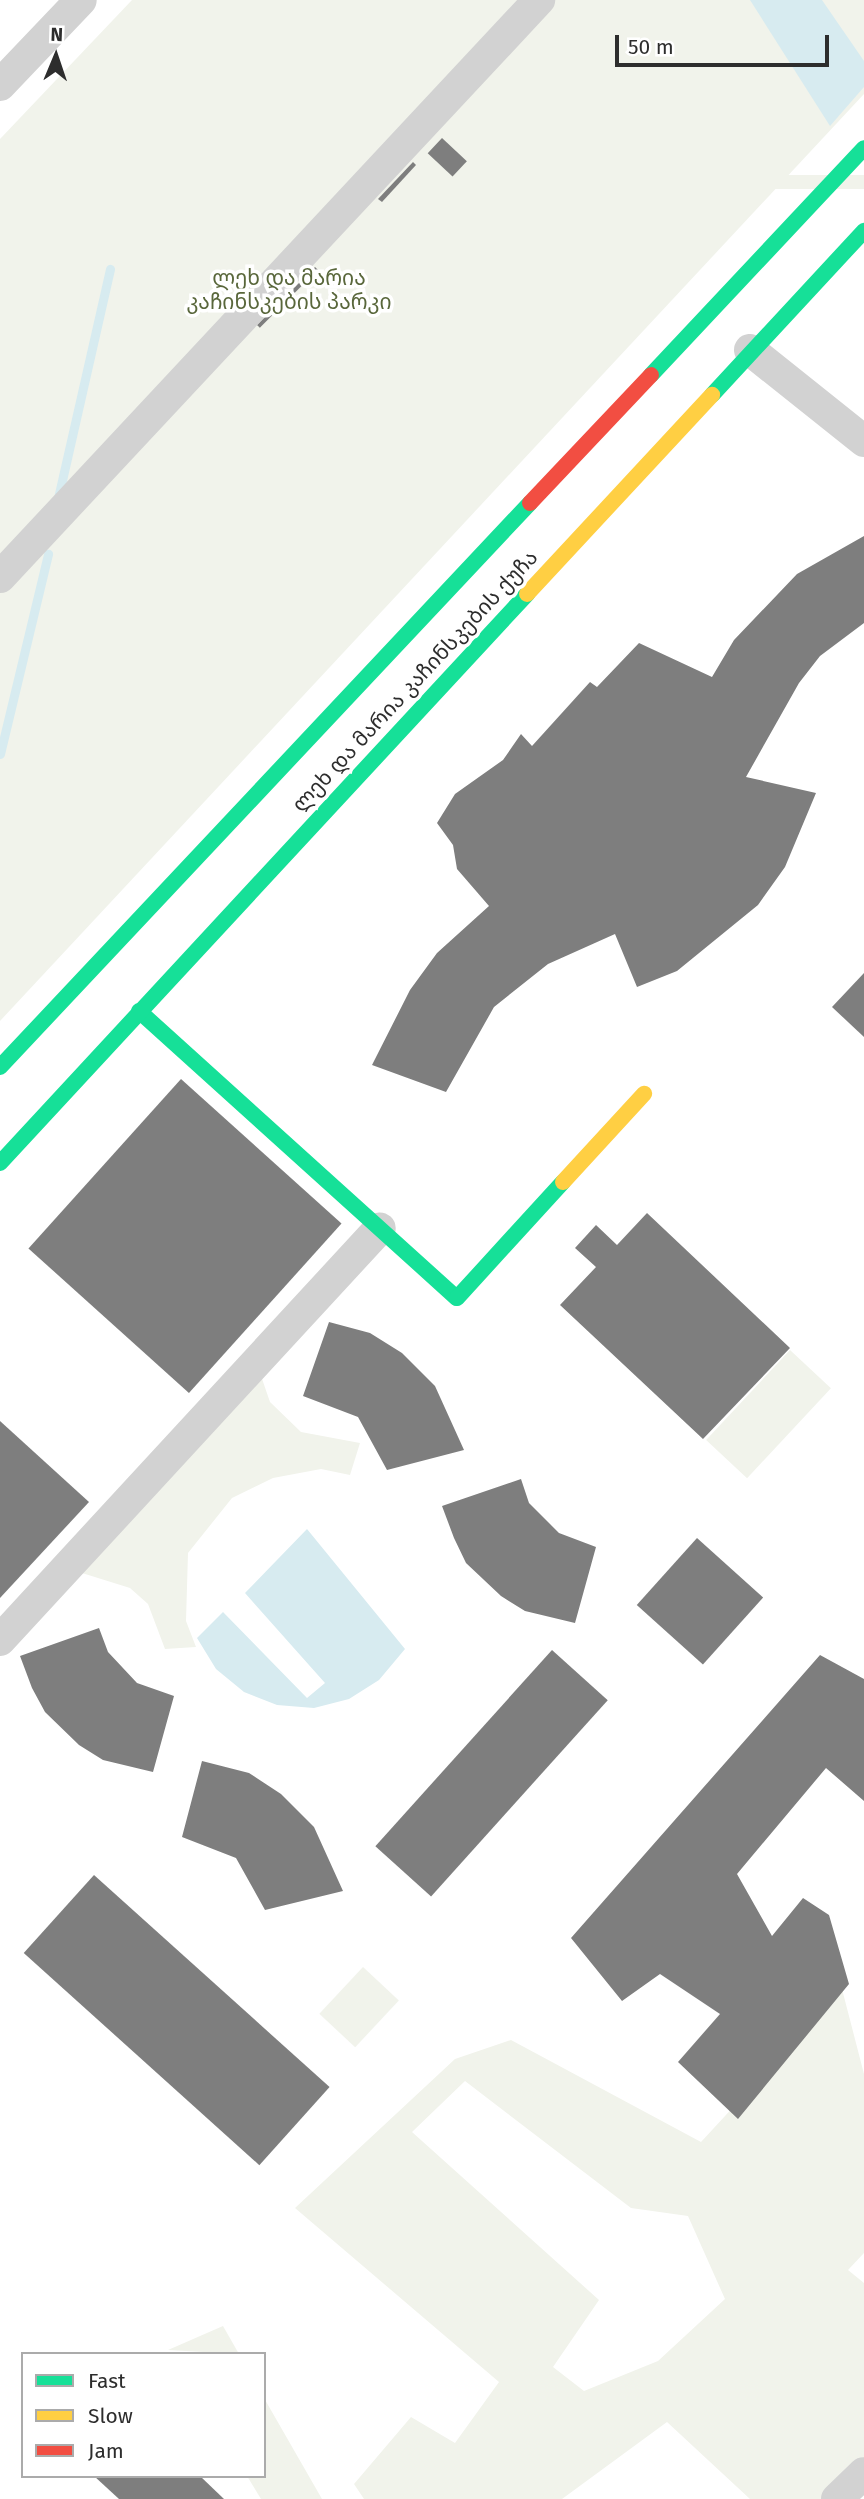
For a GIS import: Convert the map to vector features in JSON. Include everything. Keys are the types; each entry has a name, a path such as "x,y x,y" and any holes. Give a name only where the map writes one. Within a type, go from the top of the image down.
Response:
{"main road":[{"name":"ლეხ და მარია კაჩინსკების ქუჩა","path":"0,1067 864,148"},
{"name":"ლეხ და მარია კაჩინსკების ქუჩა","path":"0,1163 750,350 864,231"},
{"path":"139,1011 457,1298 645,1094"}],"street":[{"path":"0,85 81,0"},
{"path":"0,577 539,0"},
{"path":"750,350 864,440"},
{"path":"0,1640 380,1228"},
{"path":"837,2499 864,2473"}],"green space":[{"name":"ლეხ და მარია კაჩინსკების პარკი","path":"132,0 864,0 864,94 0,1021 0,139"},
{"path":"0,175 864,175 864,189 0,189"},
{"path":"790,1350 831,1388 747,1478 706,1440"},
{"path":"260,1373 270,1402 301,1432 360,1443 350,1475 321,1469 273,1478 232,1498 188,1553 186,1621 196,1647 165,1649 148,1604 130,1588 82,1573"},
{"path":"363,1967 399,2000 355,2047 319,2014"},
{"path":"842,1989 864,2074 864,2253 848,2270 864,2283 864,2473 837,2499 750,2499 667,2422 562,2499 364,2499 354,2484 411,2417 455,2443 499,2382 295,2208 455,2059 511,2040 701,2142","holes":["465,2081 631,2208 688,2216 725,2299 658,2361 584,2391 553,2367 599,2300 412,2132"]},
{"path":"223,2326 238,2352 204,2352 168,2350"},
{"path":"266,2401 322,2499 261,2499 248,2478 266,2478"}],"shaded area":[{"path":"750,0 822,0 864,61 864,87 830,126"},
{"path":"307,1529 405,1649 379,1680 349,1699 314,1708 277,1705 244,1692 216,1669 197,1638 223,1612 307,1698 325,1683 245,1593"}],"building":[{"path":"442,138 467,161 453,177 428,153"},
{"path":"413,162 416,165 382,202 378,199"},
{"path":"315,267 318,270 260,328 257,325"},
{"path":"864,536 864,623 820,656 799,683 746,777 816,793 785,867 758,905 677,971 637,987 615,934 548,964 494,1007 446,1092 372,1065 410,990 437,953 489,906 457,869 453,845 437,823 455,794 503,760 521,734 532,746 590,682 597,687 639,643 712,677 734,640 797,574"},
{"path":"864,973 864,1037 832,1007"},
{"path":"181,1079 342,1224 189,1393 28,1248"},
{"path":"647,1213 790,1348 703,1439 560,1305 596,1267 575,1248 596,1225 617,1245"},
{"path":"329,1322 370,1333 402,1353 435,1386 464,1450 387,1470 358,1417 303,1396"},
{"path":"0,1421 89,1502 0,1598"},
{"path":"521,1479 529,1503 559,1533 596,1547 575,1623 525,1611 501,1596 466,1563 442,1506"},
{"path":"697,1538 763,1598 703,1664 637,1605"},
{"path":"99,1628 108,1652 137,1683 174,1696 153,1772 103,1760 79,1745 45,1712 20,1656"},
{"path":"552,1650 608,1700 431,1896 375,1846"},
{"path":"820,1655 864,1679 864,1801 826,1768 737,1874 772,1936 803,1898 829,1915 849,1984 738,2119 678,2062 720,2014 660,1974 622,2001 571,1938"},
{"path":"202,1761 249,1773 281,1794 314,1827 343,1891 265,1910 236,1858 182,1837"},
{"path":"94,1875 330,2087 259,2165 24,1953"},
{"path":"96,2478 202,2478 224,2499 119,2499"}],"waterway":[{"path":"58,498 110,269"},
{"path":"0,754 48,554"}],"traffic: fast":[{"path":"651,375 864,148"},
{"path":"712,395 864,231"},
{"path":"0,1067 530,503"},
{"path":"0,1163 527,594"},
{"path":"139,1011 457,1298 563,1182"}],"traffic: slow":[{"path":"527,594 712,395"},
{"path":"563,1182 644,1094"}],"traffic: jam":[{"path":"530,503 651,375"}]}
